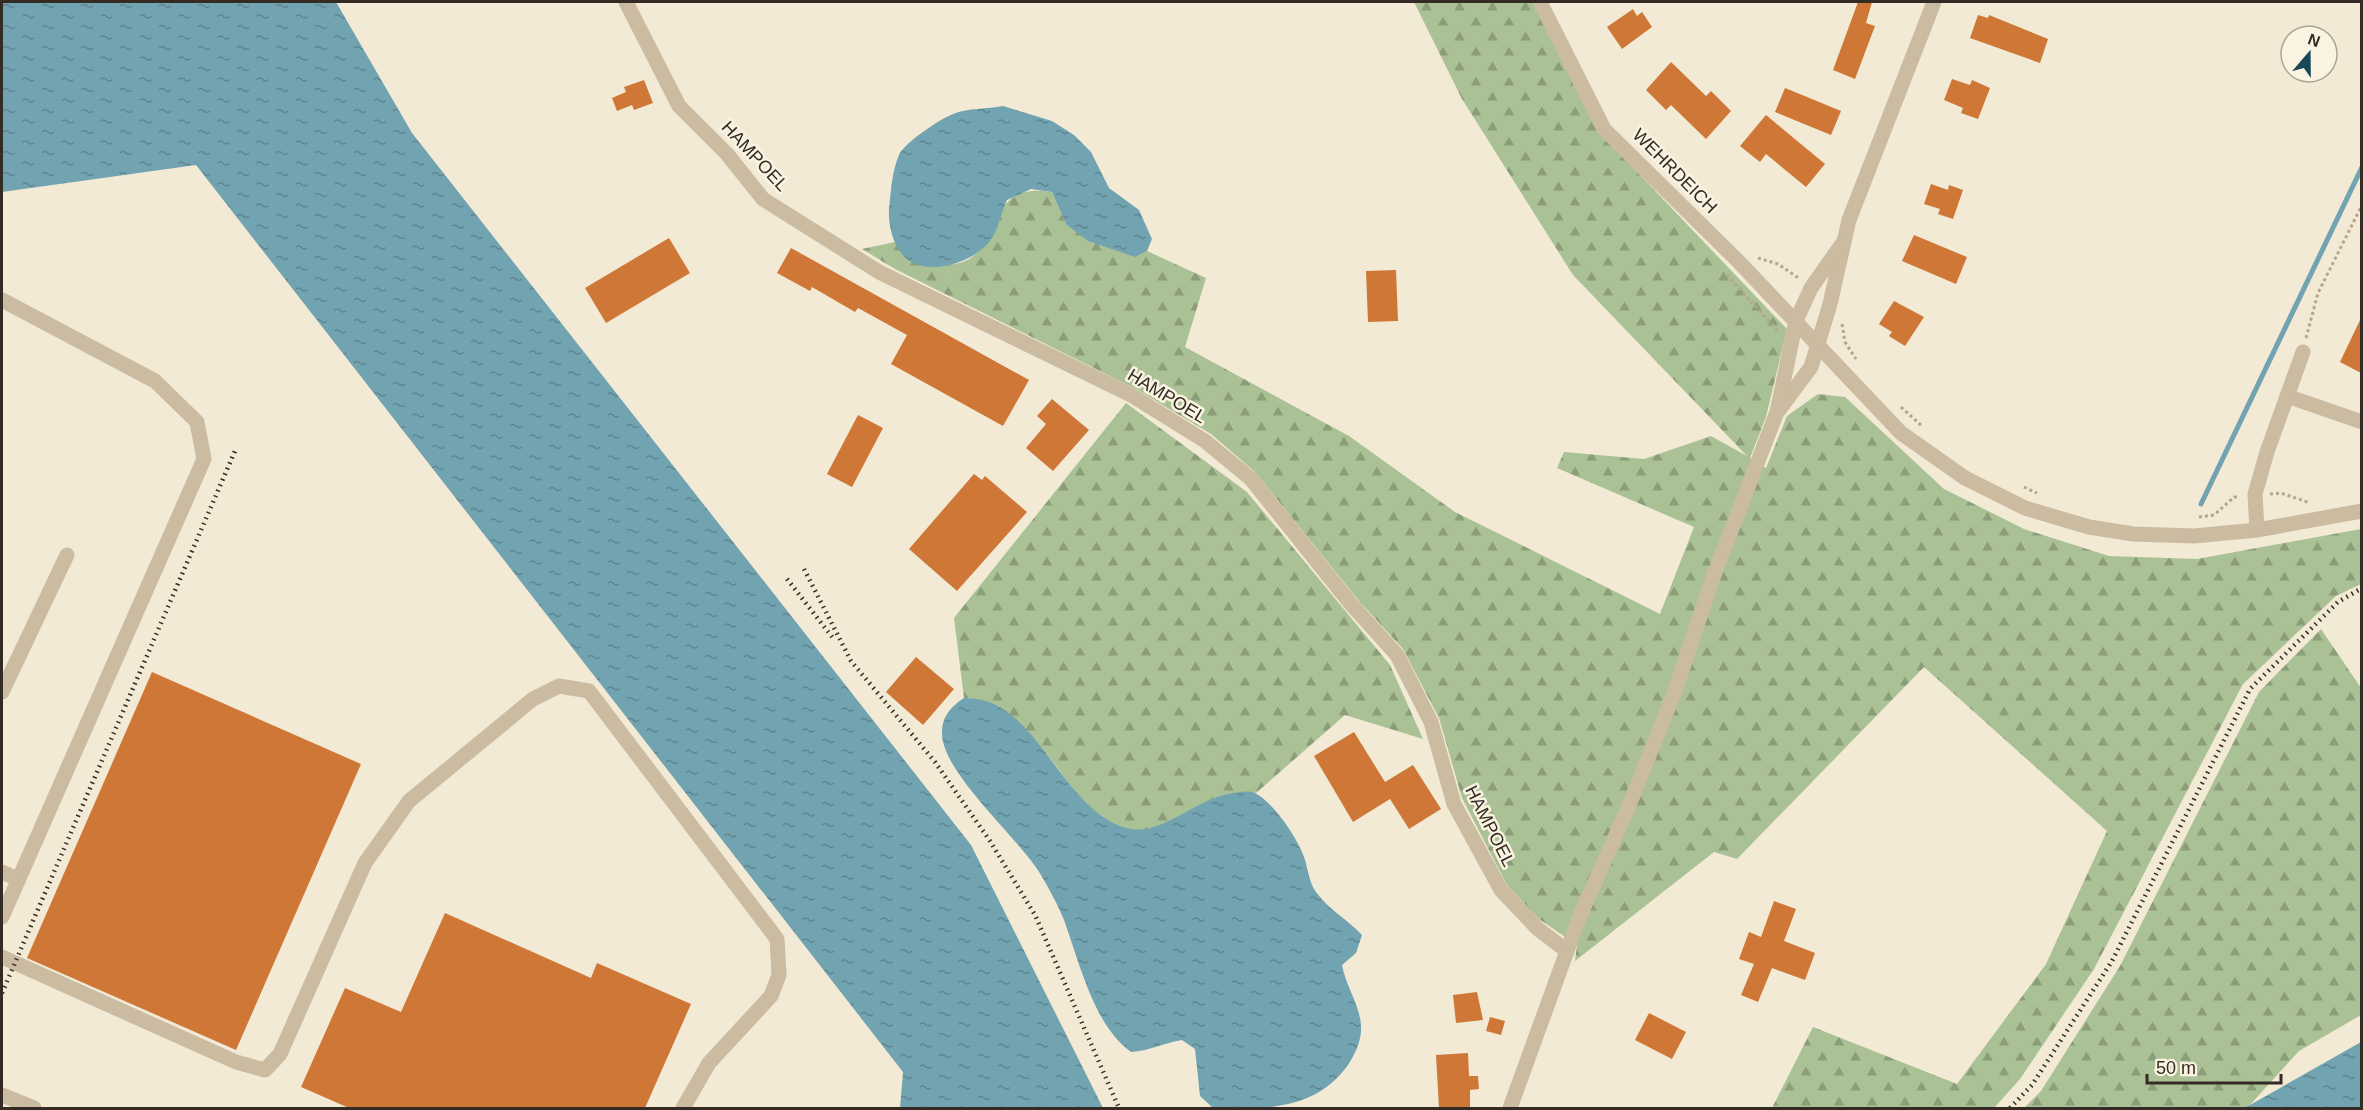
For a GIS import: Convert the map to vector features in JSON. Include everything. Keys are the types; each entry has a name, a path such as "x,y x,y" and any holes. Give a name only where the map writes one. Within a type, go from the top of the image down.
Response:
{"street":[{"name":"HAMPOEL","path":"626,2 679,106 727,154 763,199 879,272 1131,394 1205,441 1251,479 1351,604 1397,655 1431,722 1454,804 1501,890 1538,929 1567,951"},
{"name":"WEHRDEICH","path":"1539,2 1604,129 1740,263 1901,433 1965,478 2025,508 2089,527 2133,534 2194,536 2257,530 2361,511"},
{"path":"1777,412 1811,367 1830,304 1842,244 1934,2"},
{"path":"1510,1108 1567,951 1675,691 1714,575 1777,412 1796,321 1811,288 1842,244"},
{"path":"2,300 155,381 197,422 204,459 2,917"},
{"path":"2257,530 2255,494 2303,352"},
{"path":"2287,396 2361,422"},
{"path":"2,692 67,555"},
{"path":"2,957 236,1062 264,1070 280,1054 365,863 409,801 533,699 559,686 589,691 777,939 779,975 771,996 709,1063 683,1108"},
{"path":"2,872 18,879"},
{"path":"2,1095 34,1108"}],"path":[{"path":"2303,352 2318,293 2361,205"},
{"path":"1790,344 1726,275 1751,255 1778,264 1811,288"},
{"path":"1830,304 1840,314 1845,342 1861,364"},
{"path":"1899,405 1925,428"},
{"path":"2022,487 2044,496"},
{"path":"2195,518 2214,515 2234,497 2255,494 2281,493 2311,504 2321,502"}],"green space":[{"path":"1414,2 1533,2 1600,133 1787,329 1766,417 1750,458 1766,468 1787,416 1818,394 1845,397 1944,489 2024,529 2109,556 2197,559 2361,529 2361,584 2336,596 2243,684 2094,969 2020,1079 1994,1108 1772,1108 1813,1027 1957,1084 2046,964 2107,831 1924,667 1737,859 1714,852 1575,961 1577,945 1539,919 1507,885 1462,798 1439,718 1403,649 1359,601 1255,472 1211,434 1136,389 895,269 862,249 895,242 907,259 944,265 968,260 980,249 1003,208 1013,198 1029,191 1052,192 1066,224 1135,257 1147,251 1206,278 1185,347 1349,436 1455,512 1660,614 1694,527 1557,468 1564,452 1644,459 1711,436 1747,456 1573,275 1462,99"},
{"path":"1126,403 1247,492 1390,665 1423,739 1345,715 1256,793 1236,792 1218,797 1168,822 1152,828 1136,830 1119,826 1092,808 1023,729 984,702 964,698 954,618"},
{"path":"2321,629 2361,688 2361,1015 2299,1051 2250,1105 2243,1108 2024,1108 2041,1091 2120,966 2259,692"}],"water":[{"path":"2,2 336,2 412,133 971,845 1103,1108 900,1108 903,1072 196,165 2,192"},
{"path":"1003,106 1052,121 1074,135 1091,152 1109,188 1139,210 1152,239 1147,251 1135,257 1088,241 1066,224 1052,192 1031,189 1007,200 992,238 985,247 965,260 940,267 928,267 907,259 902,254 892,236 889,215 893,174 902,150 923,132 953,114"},
{"path":"964,698 988,702 1009,713 1028,731 1079,795 1098,813 1120,826 1134,829 1162,824 1203,803 1238,792 1255,793 1269,804 1296,841 1316,892 1326,904 1362,935 1356,953 1342,965 1360,1018 1358,1047 1351,1061 1335,1080 1306,1099 1289,1104 1253,1108 1213,1108 1200,1096 1195,1049 1182,1040 1131,1052 1118,1041 1097,1010 1064,920 1041,875 1031,860 968,787 946,750 942,734 943,723 951,709"},
{"path":"2361,1042 2361,1108 2243,1108 2250,1105"}],"building":[{"path":"1858,2 1872,2 1866,23 1875,26 1855,79 1833,70"},
{"path":"1633,9 1637,16 1642,12 1652,27 1622,49 1607,27"},
{"path":"1978,15 1988,18 1989,15 2048,39 2040,63 1970,38"},
{"path":"1671,62 1706,96 1711,91 1731,111 1706,139 1671,105 1666,110 1646,90"},
{"path":"1952,79 1970,85 1972,80 1990,88 1978,119 1961,113 1963,108 1944,100"},
{"path":"644,80 653,103 634,110 632,105 617,111 612,98 626,92 624,87"},
{"path":"1785,88 1841,111 1831,135 1775,112"},
{"path":"1766,115 1825,164 1806,187 1766,154 1760,162 1740,146"},
{"path":"1931,184 1948,190 1949,185 1963,190 1953,219 1938,214 1940,209 1924,204"},
{"path":"1914,235 1967,257 1956,284 1902,261"},
{"path":"669,238 690,273 606,323 585,288"},
{"path":"791,248 1029,380 1003,426 891,364 907,335 858,308 855,312 812,287 810,291 777,273"},
{"path":"1396,270 1398,321 1368,322 1366,271"},
{"path":"1894,301 1924,317 1905,346 1889,336 1892,332 1879,324"},
{"path":"2361,318 2361,373 2340,362"},
{"path":"1052,399 1089,430 1053,471 1026,448 1046,424 1037,416"},
{"path":"858,415 883,428 852,487 827,474"},
{"path":"974,474 982,480 985,476 1027,512 957,591 909,549"},
{"path":"916,657 954,689 923,725 886,692"},
{"path":"152,672 361,764 236,1050 27,958"},
{"path":"1354,732 1385,782 1413,765 1441,809 1409,829 1390,799 1353,822 1314,756"},
{"path":"1774,901 1796,909 1784,941 1815,953 1805,980 1772,968 1758,1002 1741,995 1754,964 1739,959 1749,932 1761,937"},
{"path":"445,913 591,978 597,963 691,1004 645,1108 349,1108 301,1087 345,988 401,1012"},
{"path":"1477,992 1483,1020 1456,1023 1453,995"},
{"path":"1649,1013 1686,1032 1672,1059 1635,1040"},
{"path":"1490,1017 1505,1021 1501,1035 1486,1031"},
{"path":"1468,1053 1469,1076 1478,1076 1479,1089 1470,1090 1470,1107 1439,1108 1436,1055"}],"waterway":[{"path":"2201,504 2362,167"}],"railway":[{"path":"2,993 235,451"},
{"path":"804,569 851,661 935,762 990,841 1035,915 1119,1108"},
{"path":"787,579 833,638"},
{"path":"2010,1108 2032,1085 2112,961 2250,689 2338,602 2362,588"}]}
